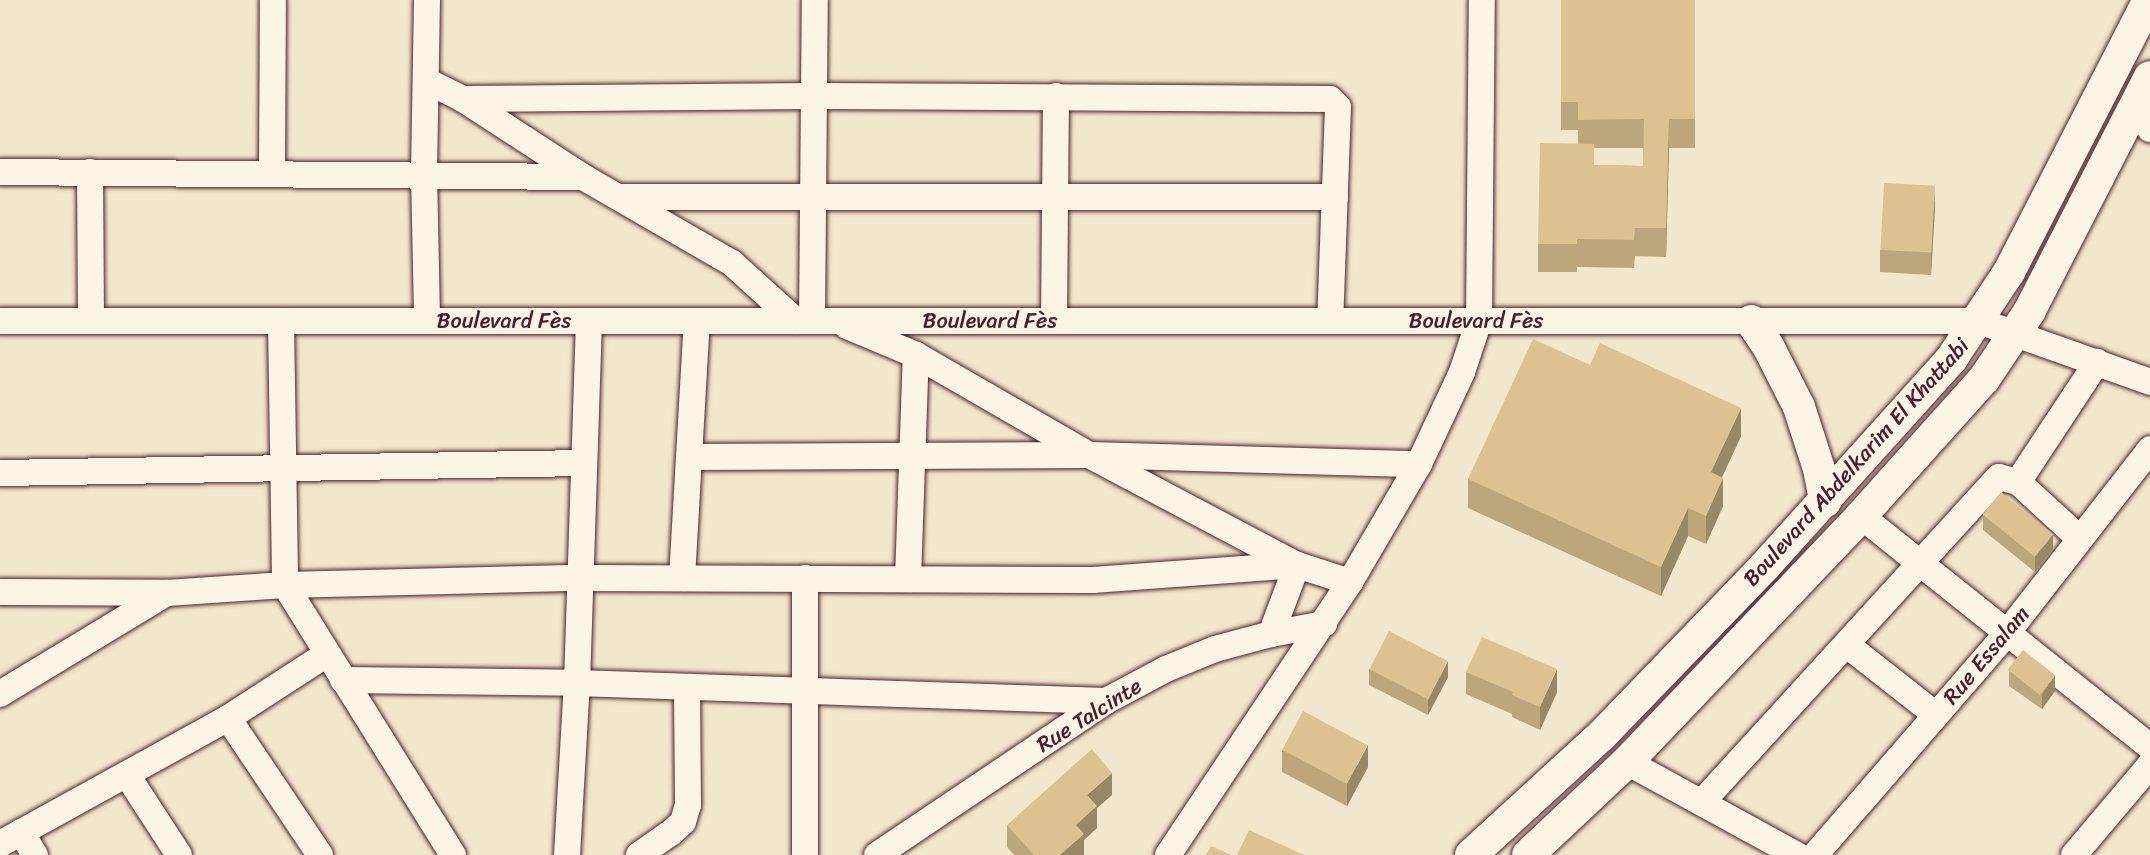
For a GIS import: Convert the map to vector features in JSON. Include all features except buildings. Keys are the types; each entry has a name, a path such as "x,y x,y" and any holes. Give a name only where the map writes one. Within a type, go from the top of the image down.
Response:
{"street":[{"path":"272,173 273,0"},
{"path":"427,0 424,173 427,321"},
{"path":"814,321 815,0"},
{"path":"1168,855 1350,582 1419,464 1462,372 1479,321 1482,0"},
{"name":"Boulevard Abdelkarim El Khattabi","path":"1471,855 1602,735 1825,501 1937,376 1979,321 2010,272 2149,0"},
{"path":"427,81 463,99 583,177 732,263 814,321 916,355 1089,455 1297,565 1350,582"},
{"path":"2144,88 2150,129"},
{"name":"Boulevard Abdelkarim El Khattabi","path":"1528,855 1627,762 1861,516 1978,386 2017,333 2144,88"},
{"path":"463,99 815,96 1330,99 1338,107 1330,321"},
{"path":"1054,321 1056,96"},
{"path":"0,172 424,173 583,177"},
{"path":"90,172 91,321"},
{"path":"620,197 814,196 1055,199 1335,197"},
{"name":"Boulevard Fès","path":"0,321 1979,321 2150,382"},
{"path":"281,321 285,585 453,855"},
{"path":"567,855 577,683 582,463 589,321"},
{"path":"682,578 697,321"},
{"path":"1751,321 1786,377 1799,407 1816,458 1825,501"},
{"path":"908,579 916,355"},
{"path":"2018,482 2097,362"},
{"name":"Rue Essalam","path":"1815,855 2007,633 2150,449"},
{"path":"689,457 1089,455 1419,464"},
{"path":"0,473 582,463"},
{"path":"1701,802 1999,477 2018,482 2079,538"},
{"path":"1861,516 2150,747"},
{"path":"0,592 167,593 285,585 579,578 1093,580 1297,565"},
{"path":"1271,634 1297,565"},
{"path":"805,578 805,855"},
{"path":"0,694 167,593"},
{"name":"Rue Talcinte","path":"877,855 1106,701 1166,669 1215,649 1271,634 1324,624"},
{"path":"1847,645 1936,715"},
{"path":"35,855 10,838 228,718 327,654"},
{"path":"343,680 577,683 1106,701"},
{"path":"639,855 671,834 683,822 687,806 687,687"},
{"path":"228,718 320,855"},
{"path":"1627,762 1797,855"},
{"path":"2074,855 2150,765"},
{"path":"127,775 179,855"}]}
